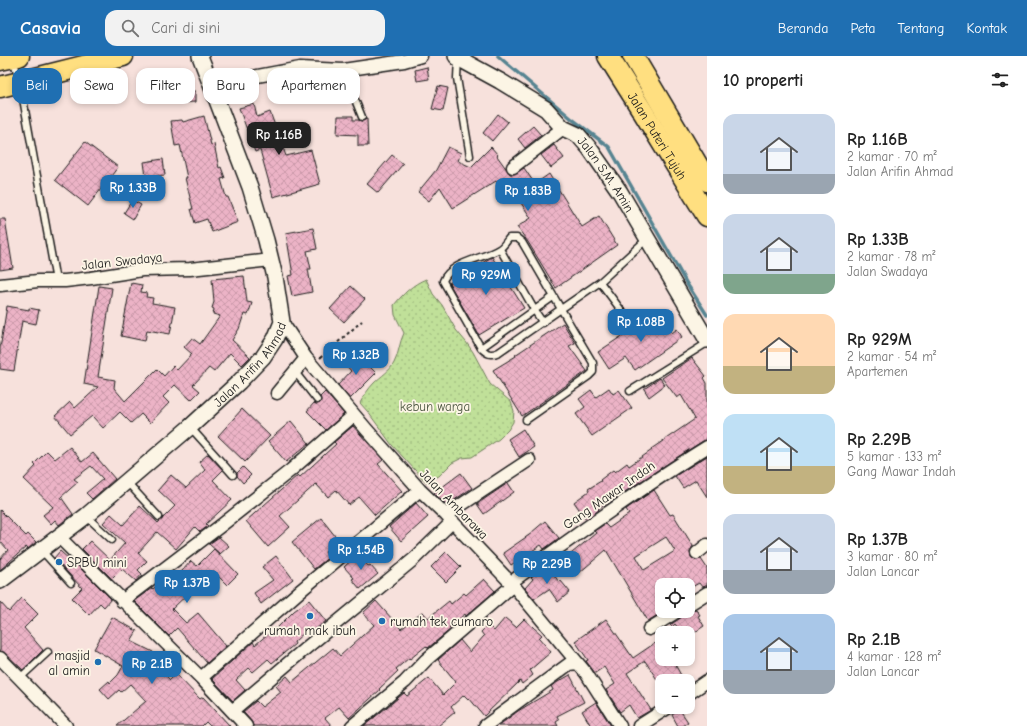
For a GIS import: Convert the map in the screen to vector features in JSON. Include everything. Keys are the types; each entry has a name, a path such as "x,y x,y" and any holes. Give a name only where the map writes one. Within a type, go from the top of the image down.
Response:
{"highway":[{"path":"62,71 122,56"},
{"name":"Jalan Puteri Tujuh","path":"608,56 707,216"},
{"name":"Jalan Puteri Tujuh","path":"633,56 707,181"},
{"path":"0,87 12,84"}],"street":[{"name":"Jalan Arifin Ahmad","path":"200,56 205,68"},
{"path":"357,68 404,61 421,56"},
{"name":"Jalan S.M. Amin","path":"457,57 546,109 563,128 578,135 590,149 620,192 707,342"},
{"name":"Jalan Arifin Ahmad","path":"0,580 86,516 190,427 239,382 263,357 275,339 282,322 271,260 250,187 219,104"},
{"path":"514,167 563,128"},
{"name":"Jalan Swadaya","path":"0,285 38,281 98,278 142,270 190,269 271,260"},
{"name":"Jalan Ambarawa","path":"282,322 309,362 354,415 420,490 449,518 511,584 577,662 586,673 620,726"},
{"path":"277,393 295,372 309,362"},
{"path":"122,601 224,524 291,470 354,415"},
{"name":"Gang Mawar Indah","path":"352,726 405,682 426,660 511,584 592,523 707,447"},
{"path":"232,711 414,559 449,518 529,460"},
{"path":"201,678 300,591 384,522 420,490"},
{"path":"59,537 201,678 246,726"},
{"path":"697,553 707,545"},
{"path":"695,601 707,593"},
{"path":"648,629 666,618"},
{"path":"0,658 66,726"},
{"path":"484,726 569,664 577,662"},
{"path":"695,689 707,681"},
{"path":"639,726 658,714"}],"lane":[{"path":"457,57 457,78 470,156"},
{"path":"11,58 15,68"},
{"path":"24,104 56,281"},
{"path":"357,104 362,117"},
{"path":"526,420 589,376 593,372 593,363 561,309 553,297 522,242 517,238 509,238 500,249 456,267 445,276 443,281 481,348 490,355 495,354 543,323 561,309 600,282 648,238"},
{"path":"500,249 543,323"},
{"path":"600,282 633,326"},
{"path":"481,348 553,297"},
{"path":"630,391 707,342"},
{"path":"295,372 317,400"},
{"path":"190,427 233,475"},
{"path":"127,482 159,517"},
{"path":"86,516 112,540"},
{"path":"40,549 71,583"},
{"path":"20,678 48,652"}],"path":[{"path":"309,362 362,321"}],"green space":[{"name":"kebun warga","path":"426,279 433,294 442,305 456,330 473,352 490,384 511,402 514,411 513,422 508,430 499,439 472,457 462,458 452,463 439,476 426,482 392,445 360,403 372,385 388,371 396,360 404,333 395,315 394,305 408,290"}],"building":[{"path":"427,67 429,79 417,81 415,70"},
{"path":"438,86 448,88 443,111 432,109"},
{"path":"254,104 257,117 270,112 286,156 311,150 320,184 273,197 260,150 255,152 239,108"},
{"path":"498,114 508,122 492,141 483,133"},
{"path":"204,116 211,145 214,144 219,168 221,167 225,178 221,179 226,197 228,197 238,222 212,232 207,219 195,223 185,178 187,178 180,145 175,146 171,121 182,120 183,122"},
{"path":"338,116 353,116 353,120 362,121 367,119 368,146 358,146 358,135 337,134"},
{"path":"533,126 541,135 525,148 518,139"},
{"path":"85,142 118,167 88,206 55,180"},
{"path":"554,145 564,158 551,168 541,155"},
{"path":"448,147 461,153 458,161 471,167 491,147 510,174 514,174 524,168 535,184 549,174 582,227 599,216 617,245 556,288 517,227 531,218 513,191 506,196 496,181 453,208 440,187 429,201 418,192 436,170"},
{"path":"392,155 403,164 378,193 367,184"},
{"path":"163,159 165,175 146,177 144,162"},
{"path":"132,200 141,205 133,219 124,213"},
{"path":"0,219 5,219 13,268 0,270"},
{"path":"313,228 317,249 307,251 311,269 308,269 312,292 292,296 288,276 293,275 286,233"},
{"path":"492,257 524,308 479,335 449,283"},
{"path":"244,276 247,302 252,303 248,315 244,314 239,329 232,340 250,357 242,365 230,353 214,372 209,368 193,385 200,391 191,400 175,385 163,397 169,403 150,423 141,414 131,423 120,412 103,428 92,416 70,434 55,416 70,402 75,408 98,387 84,384 99,286 112,288 98,377 115,380 114,388 125,401 157,369 164,376 173,366 177,370 192,354 184,347 192,338 200,344 220,316 213,314 214,309 212,308 214,302 212,279"},
{"path":"131,283 142,285 141,292 147,293 146,297 153,298 152,303 175,307 170,334 147,330 145,341 121,336"},
{"path":"351,286 365,299 344,322 330,309"},
{"path":"7,306 29,310 29,308 39,310 36,324 22,321 14,371 0,369 0,349"},
{"path":"659,312 672,333 677,329 682,337 635,370 626,358 609,369 598,352 631,330 635,330 637,326"},
{"path":"563,323 575,343 569,346 587,371 522,416 493,370"},
{"path":"355,352 376,373 350,399 338,385 351,371 344,363"},
{"path":"692,358 706,376 704,378 707,383 707,440 703,441 614,499 613,498 586,519 574,502 589,491 588,489 601,481 600,480 613,470 615,472 627,463 629,466 695,419 681,395 677,398 662,378"},
{"path":"660,378 665,385 649,397 644,389"},
{"path":"609,388 613,394 619,390 632,408 592,436 576,414 585,407 579,399 591,390 596,397"},
{"path":"325,392 344,414 326,430 307,411 314,403 320,403 320,397"},
{"path":"242,409 270,436 245,462 218,436"},
{"path":"291,421 309,443 286,462 268,441"},
{"path":"353,426 383,460 378,464 402,491 375,515 359,497 349,505 336,490 328,497 316,484 280,516 290,527 268,547 246,521 298,475 300,477 336,444 334,442"},
{"path":"523,429 534,447 519,457 508,439"},
{"path":"70,447 82,462 93,453 115,479 92,499 86,493 103,479 91,466 74,479 78,482 61,497 73,514 59,525 55,520 51,524 43,515 53,507 24,479 36,466 34,464 47,451 55,459"},
{"path":"208,454 223,470 213,480 232,500 206,524 208,526 200,532 195,527 176,549 157,532 138,553 147,561 138,570 142,574 136,581 122,569 112,579 82,549 90,541 110,560 125,543 103,523 111,514 123,525 140,506 158,523 175,506 158,490 171,475 186,488 205,470 199,462"},
{"path":"707,456 707,497 696,480 683,488 675,476"},
{"path":"243,467 251,475 243,483 237,476 237,473"},
{"path":"461,473 472,488 447,505 434,493"},
{"path":"508,483 514,492 484,514 477,504"},
{"path":"654,490 670,515 673,514 693,546 690,551 691,557 695,560 701,559 707,568 707,586 702,587 699,583 695,585 695,578 655,578 655,617 648,621 606,550 579,573 566,558 596,533 594,531 605,524 609,528 629,514 626,509","holes":["666,537 675,551 644,570 636,556"]},
{"path":"416,503 428,517 401,541 389,527"},
{"path":"0,510 26,536 28,534 36,542 28,549 26,547 0,570 0,559 8,550 0,541"},
{"path":"321,518 339,541 325,552 329,557 314,569 292,542"},
{"path":"545,521 559,538 544,549 541,545 511,565 503,553 532,533"},
{"path":"219,537 229,546 220,554 209,544"},
{"path":"214,549 238,574 227,585 213,571 197,589 195,587 172,609 186,623 198,613 226,646 207,663 177,628 169,636 134,601 152,588 153,589 168,576 173,581 191,561 197,566"},
{"path":"60,551 71,561 72,560 111,599 104,607 100,603 89,615 72,598 82,588 54,558"},
{"path":"446,552 461,567 446,582 431,567"},
{"path":"358,554 368,566 370,565 378,574 360,589 352,579 354,578 344,567"},
{"path":"276,556 293,579 261,604 254,593 273,580 262,567"},
{"path":"547,565 559,582 561,581 570,592 558,602 549,589 534,599 525,588 533,579 531,577"},
{"path":"484,579 495,591 466,616 465,614 449,627 451,629 428,648 426,646 396,669 398,671 379,689 380,690 349,718 339,707 325,718 332,726 253,726 251,721 243,712 256,701 262,707 281,692 276,686 287,676 292,682 333,648 340,656 374,625 363,613 376,601 401,629 423,612 428,618 449,601 451,604 464,593 466,595"},
{"path":"22,598 38,614 24,628 43,650 23,670 5,653 0,651 0,602 9,612"},
{"path":"309,600 326,621 311,633 308,629 294,642 295,644 272,663 268,659 253,672 249,668 236,680 245,690 233,701 212,679 253,642 255,645"},
{"path":"695,609 700,615 698,616 704,626 695,632 695,626 670,625 680,618 695,618"},
{"path":"112,617 137,631 131,641 153,652 150,659 170,680 176,674 200,699 203,697 230,726 210,726 206,722 202,726 117,726 146,701 130,684 121,692 119,690 109,699 100,689 109,681 110,683 118,675 123,666 94,649"},
{"path":"505,618 516,627 524,619 542,635 539,638 551,652 530,670 533,675 522,684 520,681 484,716 469,698 468,699 464,695 451,707 455,712 438,726 364,726 404,693 407,696 429,678 443,695 456,682 438,660 460,640 470,652 484,636 481,632 488,625 494,631"},
{"path":"606,619 633,658 655,643 655,666 676,666 680,674 655,674 655,676 645,661 627,673 651,710 637,718 629,705 620,712 606,690 615,684 604,667 595,673 586,661 588,660 575,641"},
{"path":"570,675 584,702 557,716 559,720 556,722 558,726 498,726 518,711 553,690 551,686"},
{"path":"596,702 611,726 591,726 582,711"},
{"path":"683,714 688,722 682,726 678,726 672,715"}],"waterway":[{"path":"498,56 572,119 609,147 687,284 707,315"}],"place":[{"name":"SPBU mini","path":"59,562"},
{"name":"rumah mak ibuh","path":"310,616"},
{"name":"rumah tek cumaro","path":"382,621"},
{"name":"masjid al amin","path":"98,662"}]}
